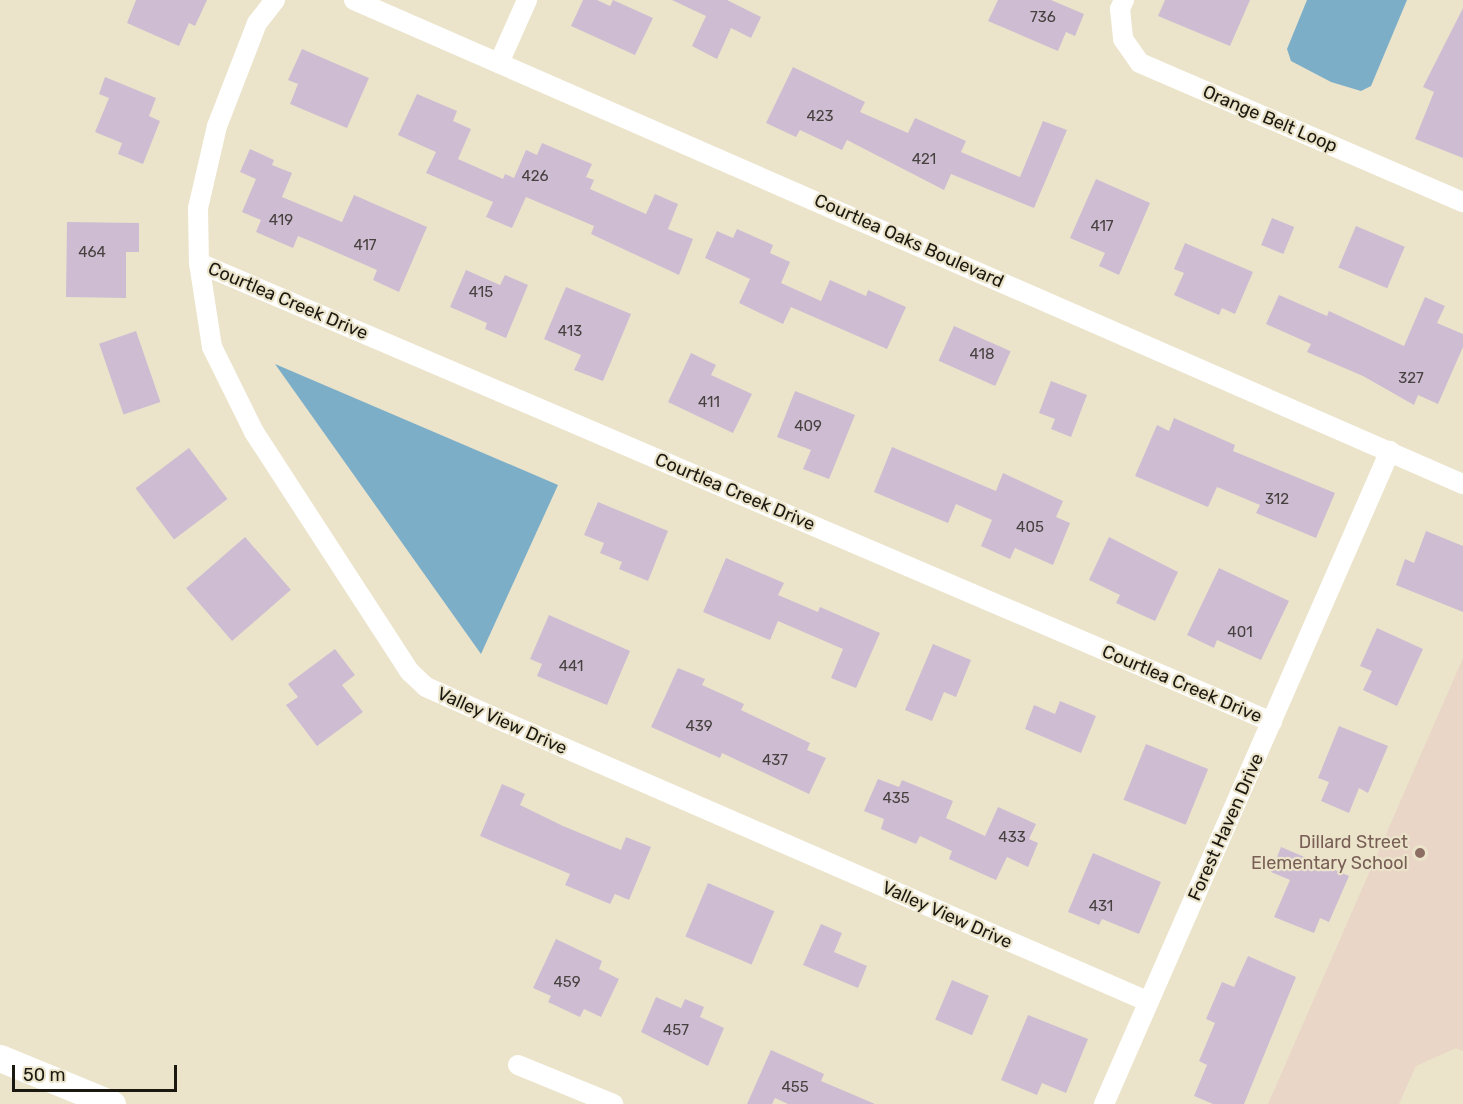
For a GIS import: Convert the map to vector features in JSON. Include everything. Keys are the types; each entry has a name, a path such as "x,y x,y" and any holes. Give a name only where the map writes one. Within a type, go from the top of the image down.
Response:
{"street":[{"name":"Valley View Drive","path":"275,0 257,23 217,126 198,208 199,262 213,347 254,432 410,672 426,687 1149,1002"},
{"name":"Courtlea Oaks Boulevard","path":"354,0 1463,484"},
{"path":"499,63 527,0"},
{"name":"Orange Belt Loop","path":"1124,0 1120,9 1123,39 1140,63 1463,202"},
{"name":"Courtlea Creek Drive","path":"199,262 1272,722"},
{"name":"Forest Haven Drive","path":"1104,1104 1390,451"},
{"path":"0,1058 112,1104"},
{"path":"518,1065 613,1104"}],"shaded area":[{"name":"Dillard Street Elementary School","path":"1463,658 1463,1051 1456,1048 1416,1066 1399,1104 1268,1104"}],"water":[{"path":"1307,0 1407,0 1371,86 1361,91 1331,82 1291,61 1287,49"},
{"path":"275,364 558,485 481,654"}],"building":[{"path":"136,0 207,0 195,26 189,23 179,46 127,23"},
{"path":"583,0 597,0 610,6 613,0 653,18 635,55 571,26"},
{"path":"672,0 727,0 761,17 751,38 731,28 717,59 692,46 706,16"},
{"path":"998,0 1051,0 1084,14 1075,36 1066,32 1058,51 988,21"},
{"path":"1165,0 1250,0 1230,46 1158,16"},
{"path":"1463,8 1463,158 1415,139 1434,92 1423,87"},
{"path":"302,49 369,78 347,128 290,104 298,84 288,80"},
{"path":"793,67 865,102 860,112 908,133 915,118 966,141 961,152 1020,177 1043,121 1067,130 1034,208 951,174 944,190 847,140 842,150 800,130 796,137 766,123"},
{"path":"105,77 156,98 149,116 160,121 143,164 118,154 122,143 95,132 109,98 99,94"},
{"path":"417,94 457,111 453,121 471,129 458,159 503,179 505,174 514,178 526,150 537,155 542,143 592,164 586,177 594,180 590,189 646,214 655,194 678,204 668,229 693,239 679,275 591,234 594,226 526,197 512,228 486,217 493,202 426,173 436,152 398,135"},
{"path":"250,149 274,160 272,165 292,173 282,197 342,222 354,195 427,227 399,292 373,280 377,270 315,243 298,236 293,248 256,232 261,220 242,212 256,179 240,172"},
{"path":"1096,179 1150,203 1119,275 1099,266 1105,253 1070,238"},
{"path":"1272,218 1294,227 1283,254 1261,245"},
{"path":"67,222 139,223 139,252 126,252 126,298 66,297"},
{"path":"1356,226 1405,247 1387,288 1338,267"},
{"path":"737,229 773,245 770,253 790,262 781,283 821,301 830,280 866,296 868,290 906,307 887,349 791,307 783,324 739,303 750,279 705,258 717,231 733,238"},
{"path":"1185,243 1253,272 1235,314 1222,308 1219,315 1174,295 1184,273 1174,269"},
{"path":"466,270 500,285 505,275 528,285 506,338 485,329 487,323 450,307"},
{"path":"566,287 631,314 603,381 574,370 581,355 544,339"},
{"path":"1279,295 1327,316 1329,311 1404,346 1425,297 1445,306 1437,323 1463,334 1463,347 1438,404 1418,395 1414,405 1363,376 1307,352 1311,344 1266,324"},
{"path":"954,326 1011,351 995,386 939,361"},
{"path":"136,331 160,402 124,415 99,344"},
{"path":"691,353 716,365 711,375 752,394 733,433 668,402"},
{"path":"1051,381 1087,395 1071,437 1051,429 1055,419 1039,413"},
{"path":"795,391 855,415 829,479 803,469 811,450 777,437"},
{"path":"1174,418 1235,445 1233,451 1335,493 1316,538 1256,513 1260,505 1217,487 1208,507 1135,476 1157,425 1169,431"},
{"path":"892,447 996,491 1003,473 1063,501 1056,517 1070,523 1053,565 1015,548 1010,559 981,546 992,520 956,504 948,523 874,492"},
{"path":"189,448 228,499 174,539 135,488"},
{"path":"598,502 668,531 648,581 619,569 622,562 600,553 604,543 584,535"},
{"path":"1426,531 1463,546 1463,612 1396,585 1405,559 1414,563"},
{"path":"245,537 291,590 232,641 186,588"},
{"path":"1109,537 1178,572 1155,621 1116,603 1120,595 1089,580"},
{"path":"726,558 784,583 778,595 818,612 820,607 880,633 856,688 831,678 843,649 778,621 770,640 703,612"},
{"path":"1219,568 1289,601 1261,660 1217,640 1214,648 1187,635"},
{"path":"549,615 630,651 607,705 537,676 542,664 530,659"},
{"path":"1377,628 1423,649 1397,706 1363,690 1372,671 1360,666"},
{"path":"933,644 971,660 956,697 944,692 932,721 905,710"},
{"path":"335,649 355,675 342,685 363,712 317,746 286,705 298,697 288,684"},
{"path":"678,668 705,679 702,685 744,704 741,710 810,743 807,750 826,758 809,794 722,753 720,758 651,727"},
{"path":"1060,701 1096,716 1081,753 1025,729 1034,705 1055,714"},
{"path":"1339,726 1388,746 1368,793 1359,788 1349,813 1321,801 1329,782 1318,778"},
{"path":"1146,744 1208,769 1186,825 1124,800"},
{"path":"878,779 899,787 902,780 953,801 946,818 985,836 998,807 1036,824 1029,839 1038,843 1028,867 1007,857 996,880 949,859 952,851 920,836 916,844 881,829 884,819 864,811"},
{"path":"502,784 525,794 520,805 563,826 621,850 626,837 651,847 629,900 615,894 610,904 565,885 570,874 480,836"},
{"path":"1281,847 1349,876 1329,922 1320,918 1314,933 1274,917 1290,880 1271,872"},
{"path":"1093,853 1161,882 1139,934 1102,919 1099,925 1068,912"},
{"path":"708,883 774,911 752,965 685,936"},
{"path":"821,924 842,933 834,952 867,966 858,988 803,965"},
{"path":"556,939 602,961 599,969 619,979 601,1017 584,1009 580,1017 548,1002 551,996 533,988"},
{"path":"1248,956 1296,977 1244,1104 1213,1104 1194,1096 1207,1065 1199,1061 1215,1023 1206,1019 1222,982 1234,987"},
{"path":"952,980 989,996 972,1035 935,1020"},
{"path":"656,997 681,1008 685,999 704,1007 700,1017 724,1028 708,1066 641,1032"},
{"path":"1028,1015 1088,1039 1066,1093 1042,1083 1037,1095 1001,1080"},
{"path":"771,1050 824,1074 821,1081 875,1104 788,1104 775,1098 772,1104 747,1104"}],"place":[{"name":"Dillard Street Elementary School","path":"1420,853"}]}
